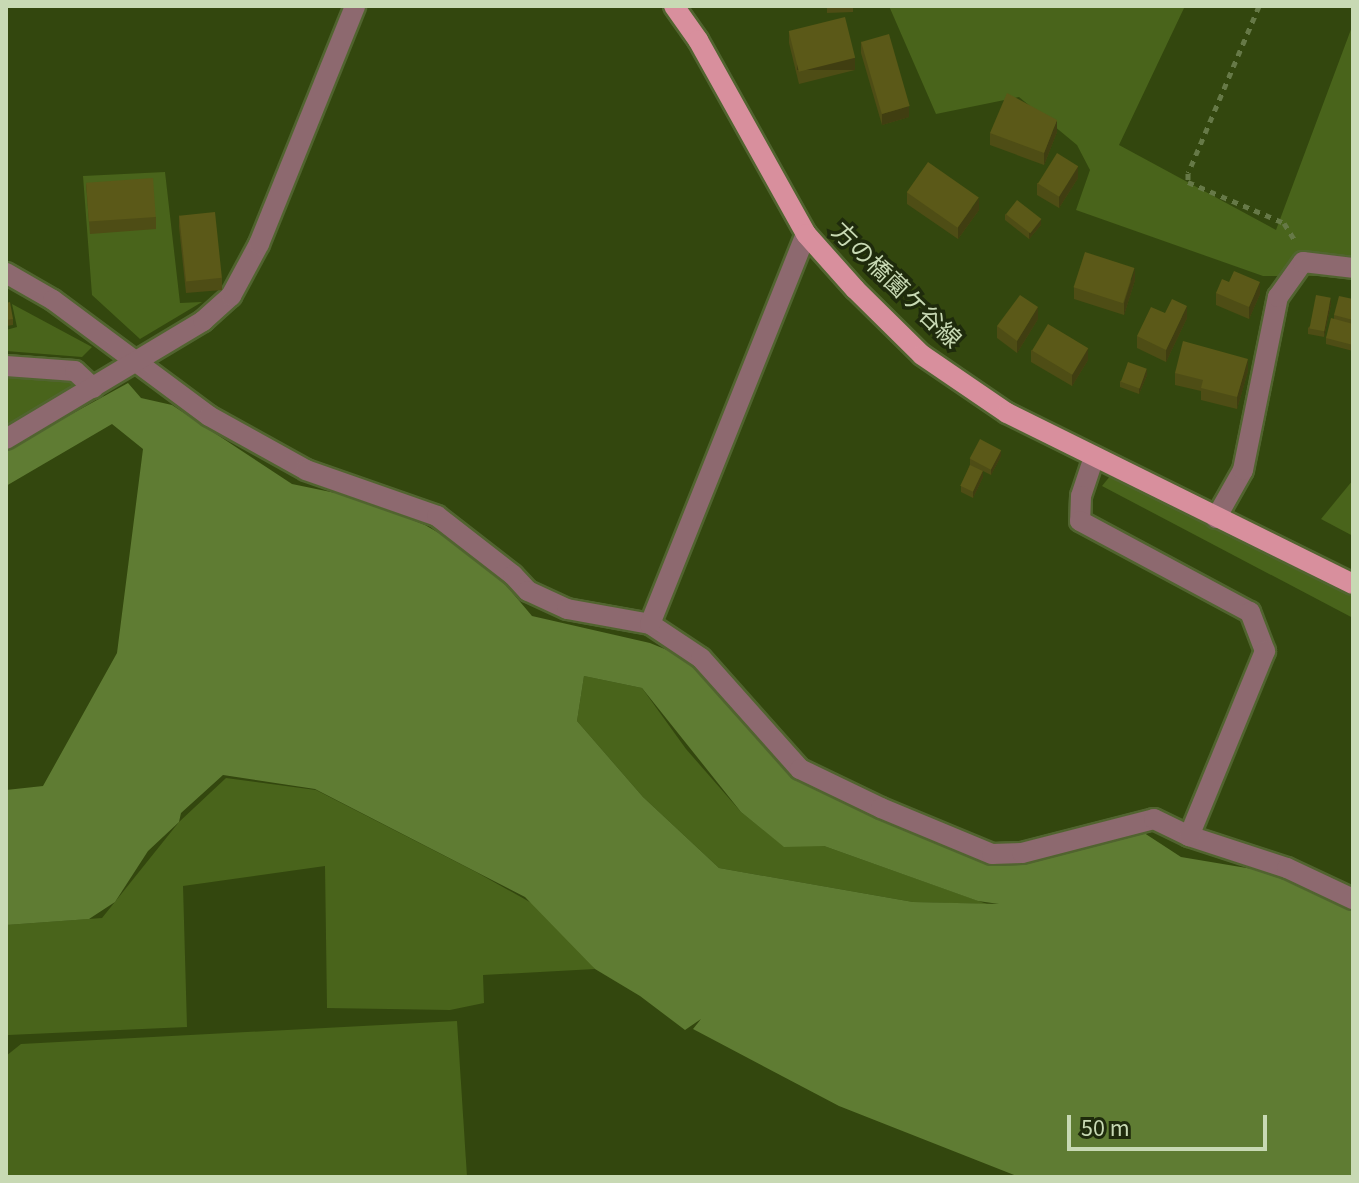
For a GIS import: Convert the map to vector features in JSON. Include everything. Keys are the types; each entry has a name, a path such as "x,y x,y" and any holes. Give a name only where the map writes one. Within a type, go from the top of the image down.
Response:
{"main road":[{"name":"方の橋薗ケ谷線","path":"674,6 698,40 806,234 855,289 922,355 1007,413 1353,584"}],"street":[{"path":"6,439 203,321 231,296 259,244 355,6"},
{"path":"650,624 806,234"},
{"path":"1216,518 1243,470 1278,297 1303,262 1353,268"},
{"path":"6,273 53,300 209,416 306,470 437,516 513,575 528,591 567,609 650,624 701,658 800,769 992,854 1022,853 1154,819 1189,836 1287,868 1353,899"},
{"path":"6,366 75,371 93,388"},
{"path":"1094,457 1081,496 1080,521 1250,612 1265,651 1189,836"}],"path":[{"path":"1259,6 1188,173 1188,182 1284,223 1292,232 1303,262"}],"green space":[{"path":"889,6 1185,6 1119,145 1276,230 1353,24 1353,276 1263,276 1076,210 1090,170 1077,145 1019,97 936,114"},
{"path":"165,172 180,303 202,302 140,339 92,295 83,176"},
{"path":"12,304 92,347 82,357 6,351 6,330 17,327"},
{"path":"6,369 75,371 82,387 6,429"},
{"path":"128,383 141,398 172,405 292,484 355,497 425,525 484,559 532,616 650,643 694,661 779,751 992,854 1135,827 1181,857 1277,873 1353,897 1353,1177 1019,1177 839,1106 693,1029 701,1019 685,1030 640,996 595,969 525,897 315,789 223,775 181,813 179,822 148,851 115,902 89,919 6,925 6,790 43,786 117,653 143,449 112,424 6,486 6,450","holes":["584,676 642,688 741,812 784,847 824,846 978,901 999,904 913,902 719,868 643,797 577,721"]},
{"path":"1111,475 1353,597 1353,618 1102,486"},
{"path":"1353,480 1353,536 1321,519"},
{"path":"584,676 642,688 686,749 741,812 781,844 824,846 987,904 913,902 719,868 643,797 577,721"},
{"path":"226,778 316,790 476,872 553,915 595,969 483,975 484,1003 450,1010 327,1008 325,866 183,886 187,1027 8,1035 6,1038 6,925 102,918 179,822"},
{"path":"457,1021 467,1177 6,1177 6,1056 21,1044"}],"building":[{"path":"845,17 855,58 799,72 789,31"},
{"path":"889,34 910,106 882,114 861,42"},
{"path":"1007,93 1057,120 1044,153 990,133"},
{"path":"1057,153 1078,166 1059,197 1038,184"},
{"path":"928,162 979,198 958,228 907,192"},
{"path":"153,178 156,217 89,222 86,183"},
{"path":"1017,200 1041,219 1030,233 1006,214"},
{"path":"215,212 222,278 186,281 179,216"},
{"path":"1085,252 1134,268 1123,303 1074,287"},
{"path":"1234,271 1260,282 1249,307 1216,293 1222,279 1229,282"},
{"path":"1020,295 1038,307 1017,341 997,326"},
{"path":"1316,295 1331,298 1324,331 1310,328"},
{"path":"1339,296 1353,299 1353,320 1334,315"},
{"path":"1172,299 1187,306 1166,350 1137,336 1151,307 1165,313"},
{"path":"10,302 13,319 6,320 6,303"},
{"path":"1331,318 1353,324 1353,345 1326,338"},
{"path":"1048,324 1088,348 1072,375 1032,351"},
{"path":"1183,341 1248,359 1237,397 1201,388 1203,380 1175,373"},
{"path":"1128,362 1147,369 1140,389 1121,382"},
{"path":"980,439 1001,450 991,470 970,458"},
{"path":"970,465 983,471 973,492 960,486"}]}
